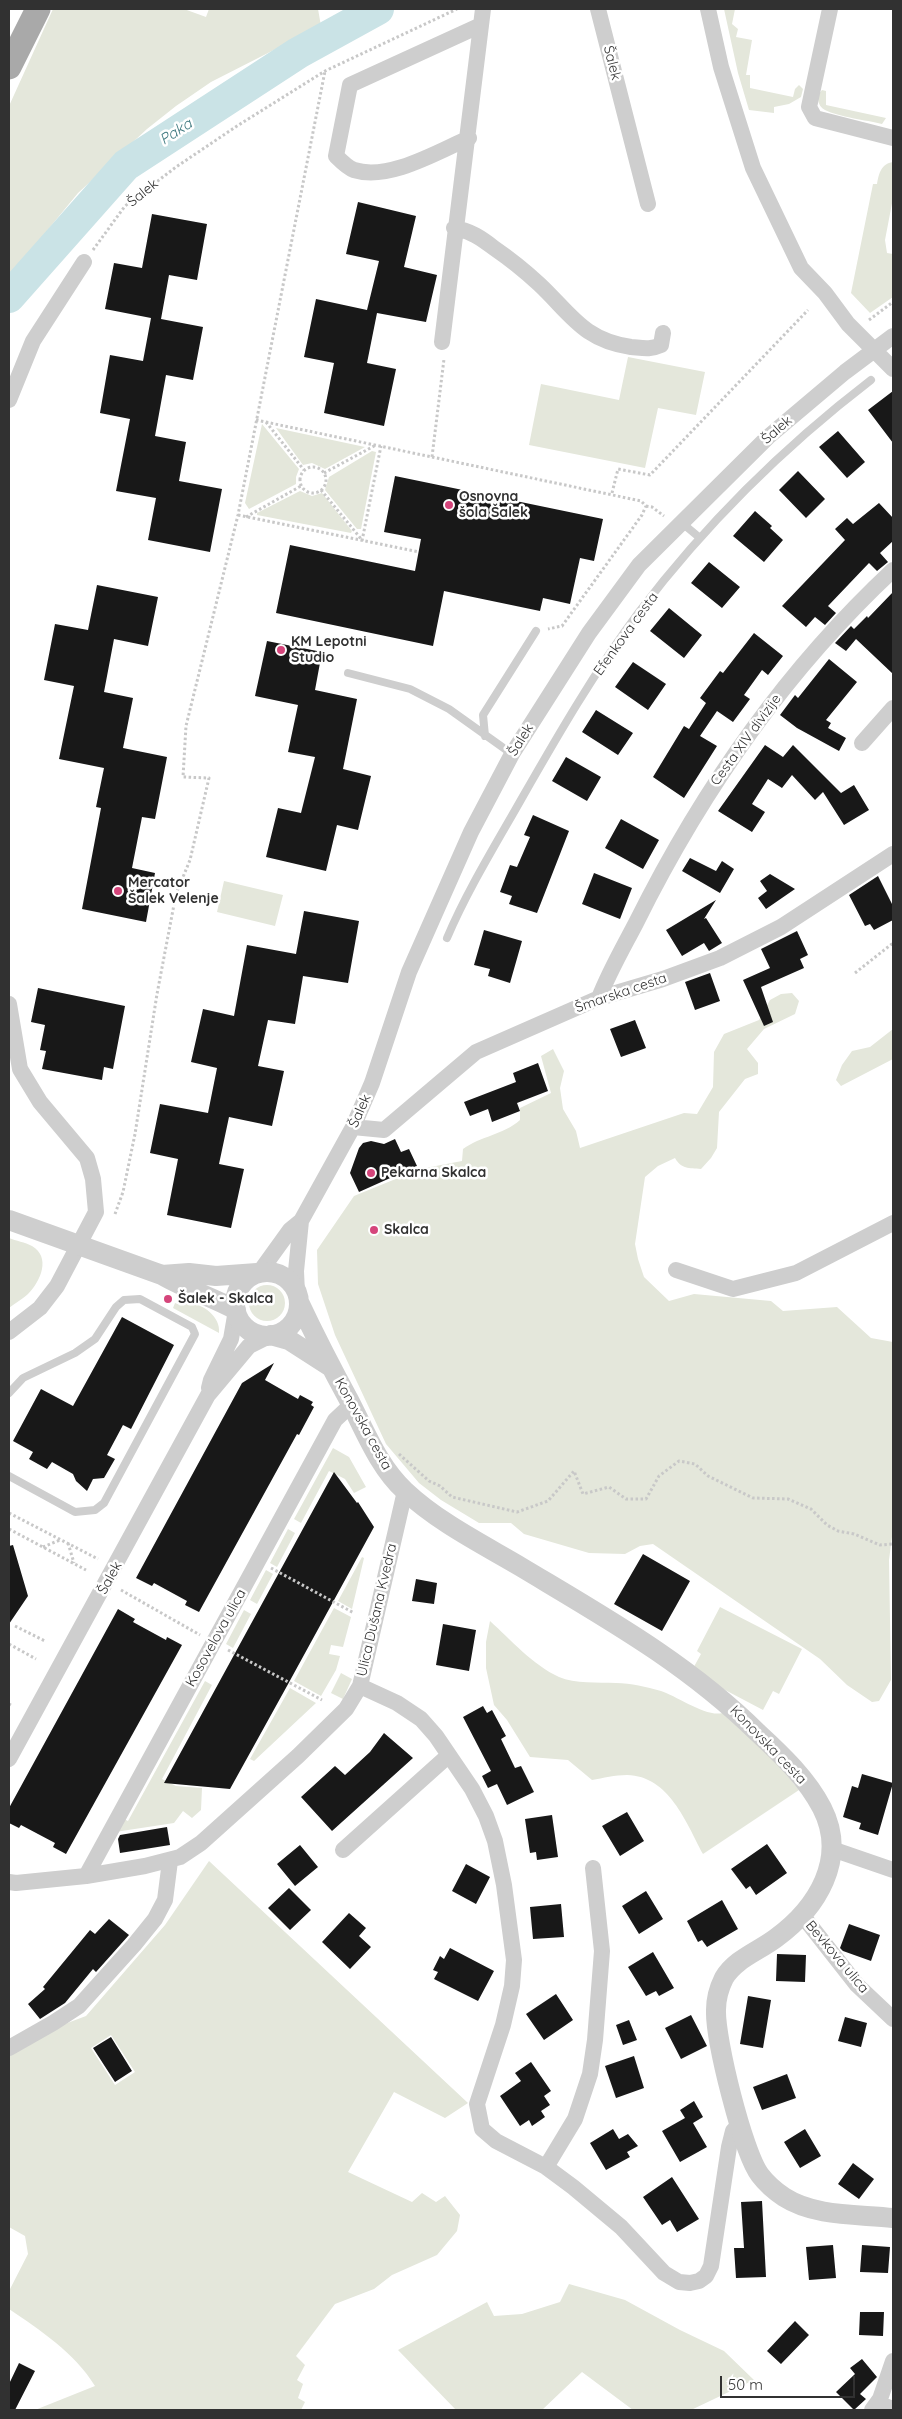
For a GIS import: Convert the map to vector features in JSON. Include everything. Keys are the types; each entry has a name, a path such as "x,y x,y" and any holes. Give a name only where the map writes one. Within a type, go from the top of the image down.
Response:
{"main road":[{"path":"9,67 38,9"}],"street":[{"name":"Šalek","path":"598,9 648,204"},
{"path":"708,9 721,67 753,168 802,268 873,350 893,368"},
{"path":"830,9 809,107 815,118 893,138"},
{"path":"442,342 454,228 469,138 482,17"},
{"path":"469,138 405,166 379,173 353,170 336,156 350,84 482,17"},
{"path":"454,228 470,231 510,260 540,285 572,320 594,336 623,345 651,349 661,345 663,333"},
{"path":"9,400 33,341 84,262"},
{"path":"873,350 893,336"},
{"name":"Šalek","path":"300,1221 353,1126 372,1083 409,972 452,900 471,832 512,754 589,633 634,573 768,437 873,350"},
{"name":"Cesta XIV divizije","path":"599,998 670,855 723,770 793,676 862,599 893,570"},
{"path":"862,743 893,708"},
{"name":"Šmarska cesta","path":"353,1126 384,1130 476,1052 599,998 663,979 720,958 781,927 893,854"},
{"path":"9,1004 20,1069 40,1102 87,1158 93,1179 96,1212 80,1246 57,1286 40,1308 9,1332"},
{"path":"9,1220 162,1275 184,1288 208,1296 236,1310 239,1319 253,1332 289,1340 331,1367"},
{"path":"208,1395 210,1380 227,1348 234,1327 238,1291 250,1277 259,1273 290,1230 300,1221"},
{"path":"208,1395 250,1346 271,1335 280,1333 294,1320 298,1298 296,1271 300,1221"},
{"path":"676,1270 733,1289 796,1272 893,1223"},
{"path":"162,1275 189,1273 216,1276 259,1273 278,1274 286,1278 298,1298"},
{"name":"Konovska cesta","path":"298,1298 331,1367 378,1455 405,1491 469,1536 664,1654 728,1703 780,1754 808,1785 822,1808 830,1828 832,1849 824,1884 816,1898 802,1915 777,1938 739,1962 726,1976 718,1992 716,2010 719,2036 750,2158 759,2174 773,2189 788,2199 815,2210 893,2218"},
{"name":"Šalek","path":"9,1759 208,1395"},
{"name":"Kosovelova ulica","path":"86,1876 335,1420 351,1405"},
{"name":"Ulica Dušana Kvedra","path":"405,1491 360,1686 397,1702 421,1719 472,1789 486,1816 495,1841 504,1885 512,1943 512,1986 503,2025 477,2104 478,2117 482,2129 496,2141 546,2167 621,2227 664,2273 679,2282 700,2281 706,2276 711,2266 729,2147 733,2131 740,2124"},
{"path":"9,1882 16,1883 86,1876 170,1861 180,1857 202,1843 246,1806 346,1709 360,1686"},
{"path":"343,1850 448,1755"},
{"path":"832,1849 893,1870"},
{"path":"9,2048 79,2006 134,1945 155,1919 165,1900 170,1861"},
{"path":"546,2167 576,2119 590,2074 595,2040 602,1951 593,1868"},
{"name":"Bevkova ulica","path":"802,1915 857,1985 893,2019"},
{"path":"893,2361 875,2407 893,2409"}],"lane":[{"name":"Efenkova cesta","path":"447,938 452,900 572,710 639,613 700,538 778,458 830,412 871,380"},
{"path":"682,523 700,538"},
{"path":"485,736 483,715 536,631"},
{"path":"348,674 410,689 449,709 512,754"},
{"path":"9,1393 23,1378 75,1353 95,1339 116,1306 124,1300 140,1299 192,1327 195,1334 104,1503 95,1510 75,1512 9,1476"}],"path":[{"name":"Šalek","path":"84,262 125,206 176,167 325,71 456,9"},
{"path":"115,1214 123,1192 135,1134 157,994 176,894 190,860 209,778 183,777 186,726 238,515 325,71"},
{"path":"869,320 893,302"},
{"path":"612,493 618,469 650,475 808,310"},
{"path":"432,457 444,354 442,342"},
{"path":"256,420 641,501 646,506 642,515 562,626 536,631"},
{"path":"266,422 304,470"},
{"path":"324,474 376,444"},
{"path":"362,540 381,446"},
{"path":"301,486 300,474 304,470 315,467 324,474 326,479 321,490"},
{"path":"246,516 301,486"},
{"path":"301,486 310,492 321,490"},
{"path":"321,490 362,540"},
{"path":"238,515 419,552"},
{"path":"855,973 893,943"},
{"path":"396,1452 429,1481 440,1486 452,1497 517,1512 548,1501 574,1471 583,1494 609,1487 626,1499 646,1499 659,1476 679,1461 695,1464 708,1476 753,1498 788,1499 811,1509 827,1525 838,1531 854,1534 880,1545 893,1544"},
{"path":"9,1513 98,1559"},
{"path":"9,1530 86,1570"},
{"path":"43,1547 61,1540"},
{"path":"68,1543 74,1564"},
{"path":"258,1561 354,1613"},
{"path":"15,1626 45,1641"},
{"path":"9,1644 36,1659"}],"shaded area":[{"path":"53,9 184,9 206,17 209,9 318,9 321,26 211,82 147,129 78,193 9,277 9,106"},
{"path":"724,9 735,9 732,24 738,29 736,37 752,40 746,75 750,75 750,88 793,97 795,89 799,85 803,89 801,97 789,104 774,107 774,113 749,110 738,73"},
{"path":"822,90 826,91 826,105 886,118 882,124 825,110 820,106 818,100"},
{"path":"893,162 893,198 885,240 887,253 893,254 893,297 870,313 851,293 873,184 877,184 883,167"},
{"path":"628,357 705,372 696,415 658,408 645,468 529,445 541,384 619,400"},
{"path":"262,424 299,469 296,484 249,509 245,503"},
{"path":"276,428 365,447 325,469 312,463 303,465"},
{"path":"372,451 376,452 361,529 357,529 325,490 329,477"},
{"path":"300,491 312,496 322,493 352,531 351,533 257,515 257,513"},
{"path":"224,881 283,895 275,926 217,912"},
{"path":"792,993 799,1001 795,1014 764,1029 747,1049 758,1063 758,1074 745,1079 719,1112 717,1148 711,1158 701,1169 683,1166 675,1158 658,1166 645,1177 635,1244 644,1277 669,1301 694,1294 771,1301 783,1311 837,1307 871,1338 893,1342 893,1529 889,1560 891,1680 879,1701 872,1702 847,1685 820,1659 653,1544 640,1546 625,1554 589,1553 524,1534 511,1523 479,1523 441,1500 419,1483 386,1444 335,1335 318,1284 317,1250 354,1196 420,1169 462,1161 463,1149 520,1120 520,1108 551,1093 541,1056 553,1049 564,1071 560,1088 563,1109 576,1131 580,1148 684,1113 697,1114 713,1087 714,1052 724,1034 759,1020 770,1000 781,994"},
{"path":"893,1029 893,1059 841,1086 836,1080 842,1065 852,1051 870,1047"},
{"path":"9,1238 32,1246 38,1251 43,1263 40,1276 33,1289 9,1308"},
{"path":"267,1285 274,1286 280,1290 284,1296 284,1310 280,1316 274,1320 267,1321 260,1320 254,1316 250,1310 249,1303 250,1296 254,1290 260,1286"},
{"path":"175,1303 199,1305 205,1308 214,1316 219,1327 219,1333 173,1308"},
{"path":"333,1448 349,1457 366,1487 354,1493 345,1479 329,1471 301,1523 294,1519"},
{"path":"288,1529 295,1533 277,1567 270,1563"},
{"path":"362,1557 364,1558 352,1609 338,1601"},
{"path":"266,1570 273,1574 257,1604 250,1600"},
{"path":"720,1607 802,1649 779,1694 773,1691 763,1710 691,1672 701,1654 697,1651"},
{"path":"334,1608 351,1617 343,1647 331,1645 329,1654 340,1656 336,1670 321,1696 294,1681"},
{"path":"244,1610 251,1614 233,1648 226,1644"},
{"path":"490,1621 531,1659 559,1677 579,1682 638,1685 661,1691 711,1713 719,1714 725,1712 780,1767 799,1790 703,1854 683,1815 665,1792 654,1783 642,1777 627,1775 592,1780 568,1760 530,1757 507,1720 494,1705 486,1668 486,1642"},
{"path":"341,1673 352,1679 343,1699 331,1693"},
{"path":"205,1681 212,1685 162,1779 176,1786 202,1788 201,1810 192,1818 183,1811 174,1823 115,1832 122,1818 128,1821"},
{"path":"290,1688 316,1703 254,1761 250,1759"},
{"path":"209,1861 468,2103 445,2118 394,2092 348,2172 412,2202 422,2193 436,2202 445,2196 460,2215 457,2231 437,2255 392,2275 374,2289 335,2304 296,2356 305,2365 297,2380 303,2384 298,2398 305,2402 301,2410 35,2410 95,2386 87,2374 56,2343 9,2309 9,2291 28,2254 25,2236 9,2227 9,2053 54,2028 86,2016 165,1925","holes":["111,2035 135,2072 115,2085 91,2048"]},
{"path":"569,2284 625,2300 724,2351 754,2380 691,2410 633,2410 582,2372 542,2410 456,2410 398,2350 487,2302 494,2316 522,2314 560,2302"}],"building":[{"path":"358,202 416,216 404,267 437,275 426,322 377,313 367,363 396,369 384,426 324,413 334,363 304,357 316,299 367,310 379,261 346,254"},
{"path":"152,214 207,224 197,280 169,275 161,319 203,327 193,380 166,375 155,436 186,442 179,481 222,489 210,552 148,540 156,498 116,491 130,419 100,413 110,355 143,361 151,318 105,309 114,263 142,268"},
{"path":"893,391 893,443 868,410"},
{"path":"838,431 865,462 847,478 819,447"},
{"path":"798,471 825,499 806,518 779,490"},
{"path":"395,476 603,519 594,561 580,558 570,604 543,598 540,611 444,591 433,646 276,613 290,545 415,571 421,539 384,532"},
{"path":"879,503 893,518 893,541 880,553 888,562 877,571 869,563 828,606 836,613 825,625 815,617 806,627 782,606 845,540 835,529 847,518 853,524"},
{"path":"755,511 772,526 770,528 783,540 764,562 733,536"},
{"path":"709,562 740,587 722,608 691,583"},
{"path":"97,585 158,597 148,646 114,639 104,692 133,698 123,748 167,757 155,819 142,817 132,868 155,873 146,922 82,909 101,808 96,807 104,768 59,759 74,686 44,680 55,624 88,630"},
{"path":"893,592 893,674 856,639 846,651 835,643 851,626 854,629 867,616 868,618"},
{"path":"669,608 702,635 684,658 650,631"},
{"path":"754,633 783,656 768,675 762,670 744,695 750,699 733,722 717,711 700,736 717,746 684,798 653,777 684,726 689,729 706,703 700,698 720,671 723,673"},
{"path":"267,641 322,652 315,690 357,699 343,769 371,776 358,830 337,825 326,871 266,857 278,808 301,813 315,757 288,752 298,705 255,696"},
{"path":"829,659 857,682 826,720 831,723 828,728 846,738 839,751 797,728 780,715 795,695 798,698"},
{"path":"633,662 666,684 648,710 615,687"},
{"path":"596,710 633,733 618,755 582,732"},
{"path":"765,745 783,757 793,745 841,793 854,785 869,810 844,825 823,792 815,800 792,775 782,788 768,779 752,804 765,812 752,832 718,811"},
{"path":"566,757 601,777 587,801 552,781"},
{"path":"533,815 569,831 537,913 509,904 512,896 500,892 510,865 517,867 530,837 524,835"},
{"path":"621,819 659,840 643,869 605,848"},
{"path":"690,858 716,871 722,861 734,869 720,893 682,871"},
{"path":"594,873 632,888 620,919 582,904"},
{"path":"770,874 795,889 766,909 758,898 767,891 760,881"},
{"path":"878,876 893,906 893,920 874,930 870,924 865,926 849,895"},
{"path":"716,900 704,919 706,918 722,943 709,951 704,943 682,956 666,930"},
{"path":"304,911 359,921 348,983 303,976 295,1024 268,1020 258,1066 284,1071 272,1126 229,1117 219,1164 244,1169 231,1228 167,1215 178,1159 150,1153 160,1104 208,1113 217,1068 191,1062 203,1009 234,1016 247,945 296,954"},
{"path":"484,930 522,941 510,983 488,976 490,969 474,965"},
{"path":"797,931 808,955 800,959 804,968 761,987 773,1022 764,1026 743,980 770,968 761,949"},
{"path":"710,973 720,1001 695,1010 685,982"},
{"path":"38,988 125,1006 113,1069 104,1067 102,1080 42,1069 46,1051 40,1050 45,1025 31,1022"},
{"path":"635,1020 646,1048 621,1057 610,1029"},
{"path":"538,1063 548,1091 517,1103 520,1111 492,1122 488,1109 470,1116 464,1102 516,1082 513,1073"},
{"path":"395,1139 401,1152 409,1149 417,1166 359,1192 350,1173 359,1148 363,1143 371,1141 384,1144"},
{"path":"122,1317 174,1345 131,1429 123,1425 107,1455 115,1459 104,1478 93,1479 87,1491 76,1481 73,1474 52,1462 47,1469 29,1459 33,1452 13,1441 41,1389 73,1406"},
{"path":"274,1363 265,1380 298,1399 300,1395 313,1402 311,1405 314,1407 299,1435 297,1434 199,1612 185,1605 187,1601 154,1583 152,1586 136,1578 242,1383"},
{"path":"334,1472 358,1502 374,1527 230,1789 164,1783"},
{"path":"13,1545 28,1596 9,1624 9,1546"},
{"path":"643,1554 690,1581 662,1631 614,1604"},
{"path":"416,1579 437,1583 434,1604 412,1601"},
{"path":"118,1609 135,1619 133,1622 166,1640 167,1637 182,1645 66,1854 53,1847 55,1843 21,1825 19,1828 9,1823 9,1808"},
{"path":"443,1624 476,1630 469,1671 436,1665"},
{"path":"483,1706 487,1713 492,1710 506,1736 501,1739 515,1768 521,1766 534,1792 507,1805 497,1784 488,1788 482,1776 491,1771 463,1717"},
{"path":"384,1733 413,1758 332,1831 301,1797 335,1766 345,1775 370,1752"},
{"path":"862,1774 893,1783 878,1835 859,1829 861,1823 843,1817 852,1786 858,1788"},
{"path":"627,1812 644,1841 620,1856 602,1826"},
{"path":"552,1815 558,1857 537,1860 536,1852 530,1853 525,1819"},
{"path":"167,1827 170,1845 120,1853 118,1839 120,1835"},
{"path":"767,1844 787,1873 756,1895 750,1886 746,1889 731,1869"},
{"path":"300,1845 318,1867 295,1886 277,1864"},
{"path":"466,1864 490,1877 476,1904 452,1891"},
{"path":"289,1888 311,1910 290,1930 268,1908"},
{"path":"646,1891 663,1919 639,1934 622,1906"},
{"path":"722,1900 738,1929 707,1947 702,1940 698,1942 687,1921"},
{"path":"561,1904 564,1937 533,1939 530,1907"},
{"path":"349,1913 366,1928 359,1936 371,1947 350,1969 322,1942"},
{"path":"109,1919 129,1935 96,1972 93,1969 65,2003 40,2019 28,2004 45,1989 43,1987 90,1930 95,1934"},
{"path":"849,1924 880,1935 871,1961 843,1951 840,1948"},
{"path":"450,1948 494,1971 478,2001 434,1979 438,1972 433,1970 440,1956 444,1959"},
{"path":"653,1952 674,1988 659,1996 656,1991 646,1996 628,1967"},
{"path":"777,1954 806,1955 805,1982 776,1981"},
{"path":"556,1994 573,2020 544,2040 526,2014"},
{"path":"748,1996 771,2000 763,2048 740,2044"},
{"path":"691,2015 707,2046 681,2059 665,2028"},
{"path":"845,2017 867,2023 861,2047 838,2041"},
{"path":"629,2020 637,2040 623,2045 616,2025"},
{"path":"111,2037 132,2071 115,2082 93,2048"},
{"path":"634,2056 644,2088 616,2098 605,2066"},
{"path":"531,2062 551,2091 544,2096 550,2105 541,2111 545,2117 532,2126 529,2120 520,2126 500,2096 521,2081 515,2073"},
{"path":"787,2074 796,2098 762,2110 753,2087"},
{"path":"694,2101 703,2117 693,2123 707,2147 680,2162 662,2131 685,2118 680,2110"},
{"path":"613,2129 619,2139 628,2134 638,2146 627,2152 630,2157 606,2170 590,2143"},
{"path":"805,2129 821,2156 800,2168 784,2142"},
{"path":"853,2163 874,2179 859,2199 838,2184"},
{"path":"672,2177 699,2219 677,2232 670,2220 662,2225 643,2197"},
{"path":"762,2201 766,2277 736,2278 734,2248 744,2248 741,2202"},
{"path":"833,2245 836,2278 809,2280 806,2247"},
{"path":"862,2245 890,2247 888,2273 860,2272"},
{"path":"860,2312 884,2312 883,2336 859,2335"},
{"path":"795,2321 809,2335 781,2364 767,2351"},
{"path":"862,2359 877,2377 860,2394 866,2399 854,2410 836,2392 855,2374 850,2368"},
{"path":"19,2363 35,2371 15,2410 9,2410 9,2384"}],"waterway":[{"name":"Paka","path":"9,297 126,165 298,53 378,9"}],"place":[{"name":"Osnovna šola Šalek","path":"449,505"},
{"name":"KM Lepotni Studio","path":"281,650"},
{"name":"Mercator Šalek Velenje","path":"118,891"},
{"name":"Pekarna Skalca","path":"371,1173"},
{"name":"Skalca","path":"374,1230"},
{"name":"Šalek - Skalca","path":"168,1299"}]}
